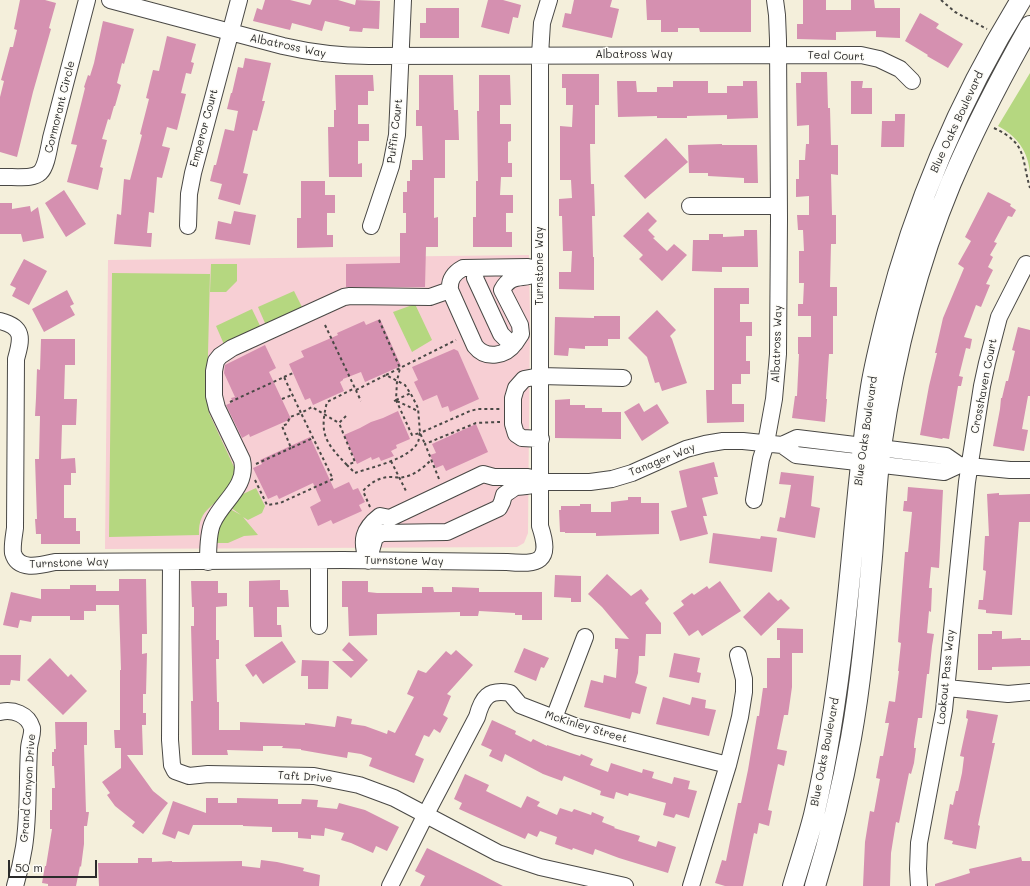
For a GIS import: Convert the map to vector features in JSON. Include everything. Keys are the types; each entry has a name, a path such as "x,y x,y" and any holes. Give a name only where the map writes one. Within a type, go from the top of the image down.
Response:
{"main road":[{"name":"Blue Oaks Boulevard","path":"815,886 842,781 851,736 865,631 871,455 871,386 878,347 913,226 931,176 960,113 996,43 1022,0"},
{"name":"Blue Oaks Boulevard","path":"793,886 813,815 832,725 871,455 890,390 921,269 951,184 979,122 1002,76 1030,26"}],"street":[{"name":"Cormorant Circle","path":"0,177 34,177 40,174 44,169 86,0"},
{"name":"Albatross Way","path":"110,0 312,53 346,56 778,55 778,354 774,399 754,500"},
{"name":"Emperor Court","path":"188,226 189,194 193,173 239,0"},
{"name":"Puffin Court","path":"371,226 391,166 397,135 403,0"},
{"name":"Turnstone Way","path":"0,321 10,323 17,328 21,340 16,359 15,528 13,546 15,557 22,564 31,566 55,562 319,561 532,563 539,560 543,554 545,545 540,526 540,55 542,23 548,0"},
{"path":"775,0 778,55"},
{"name":"Teal Court","path":"778,55 861,55 880,59 900,69 912,81"},
{"path":"690,206 779,206"},
{"name":"Crosshaven Court","path":"964,466 994,334 1003,308 1026,264"},
{"path":"492,267 520,325 521,334 510,349 500,354 484,354 475,346 450,290 450,281 455,273 463,268 476,268 492,267 528,266 540,272"},
{"path":"476,268 475,278 501,334 508,341 515,343"},
{"path":"502,290 507,282 517,277 529,277 540,272"},
{"path":"208,562 211,527 215,517 236,490 241,478 243,465 215,402 215,366 216,361 220,356 232,348 344,297 430,297 450,290"},
{"path":"541,439 522,438 516,434 513,424 513,398 516,388 524,379 540,376 623,378"},
{"name":"Tanager Way","path":"541,482 590,482 612,479 632,473 686,449 705,444 723,441 782,445 797,438 944,472 964,466"},
{"path":"964,466 1010,470 1030,470"},
{"name":"Lookout Pass Way","path":"919,886 919,844 947,688 964,466"},
{"path":"390,525 484,474 494,477 528,477 541,482"},
{"path":"494,477 504,495"},
{"path":"368,561 364,549 365,533 372,522 380,516 390,525 447,532 499,508 504,495 517,487 528,487 541,482"},
{"path":"319,561 319,626"},
{"name":"Taft Drive","path":"171,562 170,740 171,758 175,771 190,776 208,774 297,775 328,778 354,783 376,790 426,814 486,847 519,860 565,873 625,886"},
{"path":"554,718 585,637"},
{"path":"691,886 728,765 744,692 744,679 738,655"},
{"path":"947,688 1008,694 1030,692"},
{"name":"McKinley Street","path":"390,886 477,717 482,702 487,696 494,692 510,693 520,705 602,734 728,765"},
{"name":"Grand Canyon Drive","path":"0,712 11,711 23,715 28,721 32,732 29,747 24,847 16,886"}],"path":[{"path":"941,0 955,12 983,27"},
{"path":"979,122 996,130 1014,142 1021,149 1030,188"},
{"path":"379,320 400,368 394,401 412,435 420,433 470,411 478,409 504,409"},
{"path":"325,325 362,401"},
{"path":"386,375 405,385 411,393 418,411 420,433 418,443 409,452 391,461 355,473 331,449 326,437 324,414 327,402 386,375 456,340"},
{"path":"226,404 293,373"},
{"path":"254,478 267,505 280,503 333,479 284,377"},
{"path":"394,401 411,393"},
{"path":"282,399 292,394"},
{"path":"394,401 418,411"},
{"path":"292,448 282,426 286,424 290,417 312,407 339,423 355,462 347,465"},
{"path":"339,423 346,416"},
{"path":"425,444 476,423 503,422"},
{"path":"420,433 439,479"},
{"path":"249,467 313,438"},
{"path":"372,510 364,491 378,479 388,477 404,477 416,472 431,460"},
{"path":"391,461 407,493"}],"shaded area":[{"path":"529,255 530,318 528,533 524,543 517,547 105,549 108,260"}],"green space":[{"path":"1030,73 1030,173 1027,158 1016,139 998,126"},
{"path":"211,264 237,264 237,281 226,292 210,292"},
{"path":"112,273 210,274 207,394 209,413 235,469 230,484 224,493 209,508 202,518 199,535 109,537"},
{"path":"294,291 305,313 268,330 258,307"},
{"path":"415,304 432,340 412,352 393,312"},
{"path":"252,309 263,332 226,349 216,326"},
{"path":"256,488 265,506 262,513 248,520 243,517 258,535 244,536 228,543 213,543 220,514 228,508 241,515 227,505 232,499"}],"building":[{"path":"20,0 45,0 56,3 49,28 51,29 33,92 17,157 0,152 0,97 4,81 1,80 10,47 13,47 17,30 14,29"},
{"path":"265,0 290,0 310,5 312,0 338,0 355,5 356,0 380,1 379,29 363,28 362,32 349,31 350,27 325,21 322,31 292,23 290,30 253,21 257,8 262,10"},
{"path":"488,0 503,0 521,5 518,18 513,17 509,34 481,27"},
{"path":"574,0 612,0 610,7 619,9 612,38 562,27 565,13 571,14"},
{"path":"646,0 751,0 751,32 700,32 699,28 678,28 678,32 661,32 661,20 647,20"},
{"path":"803,0 826,0 826,10 851,10 851,0 874,0 875,8 900,8 900,38 876,37 876,31 836,32 836,40 797,39 797,24 803,24"},
{"path":"426,8 459,8 459,38 420,38 420,23 426,23"},
{"path":"920,13 939,24 936,28 963,44 948,68 905,41"},
{"path":"103,21 134,29 124,64 122,63 117,83 121,85 115,106 110,120 108,119 102,139 107,140 100,167 103,168 98,190 67,182 77,145 71,144 84,87 88,75 90,76 94,63"},
{"path":"167,36 196,44 191,62 194,63 191,74 186,73 181,93 186,94 177,130 167,127 162,146 170,148 162,178 157,177 154,213 149,212 147,233 152,233 151,247 114,244 117,214 121,215 124,179 130,180 142,135 140,134 149,99 146,98 153,70 159,71"},
{"path":"245,58 271,63 262,101 265,101 257,131 253,130 243,173 248,174 240,205 218,199 222,184 210,181 214,165 216,165 225,129 234,131 238,111 227,109 238,67 243,68"},
{"path":"801,72 827,72 831,145 838,145 838,175 831,174 832,215 836,215 836,244 831,244 830,287 837,287 837,316 833,316 833,354 829,354 825,422 792,418 795,396 797,396 799,354 798,337 811,337 811,316 798,316 798,304 803,304 804,283 799,283 799,251 804,251 803,230 798,230 797,215 809,215 809,196 796,197 796,179 799,179 799,160 805,160 806,144 809,144 809,125 797,126 796,83 801,83"},
{"path":"562,74 599,74 599,105 595,105 595,144 590,144 591,184 594,184 595,216 592,216 594,290 559,289 559,272 571,272 572,251 563,251 562,216 559,216 559,199 572,198 571,180 560,180 560,126 572,127 573,105 566,105 566,88 562,88"},
{"path":"335,75 373,75 374,91 368,91 368,105 358,105 358,124 369,124 369,141 358,141 358,164 362,163 362,177 329,177 328,127 334,127 334,110 336,110"},
{"path":"419,75 453,75 454,110 458,110 459,140 445,140 445,178 434,178 434,218 438,217 438,247 426,247 425,287 346,287 346,264 400,263 400,233 406,233 406,213 403,213 403,192 407,192 407,181 410,181 412,160 423,160 422,126 416,126 416,110 419,110"},
{"path":"479,75 510,75 511,105 500,105 500,124 511,124 511,141 508,142 508,163 512,163 512,177 501,177 500,195 513,195 513,213 506,213 506,232 512,232 512,247 473,247 473,217 476,217 476,181 478,181 477,111 479,111"},
{"path":"617,81 636,81 637,92 657,92 657,87 673,87 673,81 708,81 708,93 727,93 727,86 743,86 743,81 757,81 758,118 727,119 727,115 687,116 687,118 657,118 657,116 618,117"},
{"path":"851,81 863,81 862,88 872,88 872,114 851,114"},
{"path":"895,114 905,114 904,147 881,147 882,121 895,121"},
{"path":"666,138 688,162 645,199 624,176"},
{"path":"688,145 757,145 758,183 744,183 744,178 708,176 708,173 689,173"},
{"path":"301,181 325,181 325,195 335,195 335,213 327,213 327,235 333,235 333,247 297,248 297,218 301,218"},
{"path":"64,190 86,224 66,237 45,203"},
{"path":"988,192 1011,204 1010,206 1016,210 1012,217 1008,216 994,242 997,243 990,255 993,257 988,267 993,270 986,284 990,285 981,307 976,305 964,337 972,339 970,349 966,348 959,376 963,377 961,386 958,386 949,439 920,435 943,318 964,268 958,264 971,241 965,237"},
{"path":"0,203 12,203 12,209 30,206 31,212 38,207 44,238 23,242 21,234 0,234"},
{"path":"234,211 256,215 250,245 215,239 218,221 231,224"},
{"path":"648,212 657,221 648,230 655,237 653,238 667,251 674,244 687,255 662,281 639,259 643,255 623,236"},
{"path":"744,230 757,230 758,267 722,267 722,272 692,271 693,240 709,240 709,234 723,234 723,237 744,236"},
{"path":"24,259 47,271 29,305 12,296 16,288 10,285"},
{"path":"714,288 749,288 749,304 740,304 740,322 752,322 752,336 746,336 746,361 750,361 750,374 741,374 741,384 732,384 732,404 744,404 744,422 707,423 706,390 714,390"},
{"path":"67,290 74,304 70,306 75,315 44,332 32,309"},
{"path":"657,310 676,330 670,336 687,383 662,391 659,382 655,383 647,357 628,338"},
{"path":"594,316 620,316 620,339 608,339 608,346 585,346 585,349 569,348 568,356 554,355 555,317 594,318"},
{"path":"380,319 401,366 365,382 361,372 343,379 340,382 344,391 313,405 310,398 305,400 289,364 304,357 301,351 338,335 337,333 364,321 366,325"},
{"path":"1018,327 1030,330 1030,396 1028,396 1022,429 1028,430 1024,451 993,446 1001,398 1006,381 1008,381 1015,351 1012,350"},
{"path":"41,339 75,339 75,365 65,365 64,399 77,399 76,425 62,425 61,459 75,458 76,473 71,473 71,485 64,485 64,518 76,518 76,531 80,531 80,544 41,544 41,534 36,534 35,459 39,459 40,416 35,416 37,369 40,370"},
{"path":"265,345 276,368 269,372 291,419 250,437 249,434 242,438 226,405 233,402 231,398 235,397 224,373 225,365"},
{"path":"454,349 458,351 479,399 450,412 448,406 442,408 437,395 423,401 414,382 418,380 412,367"},
{"path":"570,399 570,405 585,405 585,408 602,408 602,412 621,412 621,439 555,438 555,400"},
{"path":"639,403 644,412 657,404 669,423 642,441 624,412"},
{"path":"398,411 410,439 396,445 397,448 391,451 394,456 381,461 379,457 372,460 371,457 357,464 344,435"},
{"path":"476,424 488,452 446,471 443,465 436,468 430,455 436,453 432,444"},
{"path":"310,437 334,489 349,482 353,490 358,488 365,502 359,505 362,511 333,524 331,520 318,526 310,507 321,501 313,483 279,499 277,495 268,499 253,468 262,464 260,460"},
{"path":"714,462 718,477 714,477 718,494 702,498 707,516 703,516 708,534 680,541 671,511 687,507 679,471"},
{"path":"781,472 814,476 811,506 820,508 815,538 777,531 780,517 785,518 791,485 779,484"},
{"path":"908,487 943,490 939,568 931,567 929,588 932,588 931,612 929,611 927,633 934,634 929,674 927,674 922,718 918,718 914,744 914,748 916,748 914,763 911,774 909,773 899,823 896,822 891,853 890,886 863,886 865,842 870,811 874,812 880,779 876,778 880,756 883,756 889,723 885,723 889,701 895,702 899,671 901,643 898,642 905,552 908,552 912,512 903,511 904,501 907,501"},
{"path":"999,493 999,495 1030,494 1030,522 1019,522 1012,615 986,613 986,610 978,609 979,600 983,600 986,571 983,570 985,536 989,536 987,494"},
{"path":"628,497 641,497 641,503 659,503 659,534 596,536 596,533 560,532 559,510 561,510 561,506 580,506 580,504 591,504 591,512 611,512 611,502 628,500"},
{"path":"713,533 760,539 761,536 777,538 772,572 709,563"},
{"path":"607,574 631,596 641,589 649,599 645,603 661,623 661,634 646,634 645,656 639,656 638,673 635,683 647,687 640,714 632,712 630,719 584,707 591,680 603,683 604,675 616,678 618,649 615,649 615,638 629,639 602,607 588,594"},
{"path":"555,575 581,576 581,602 571,602 571,598 554,597"},
{"path":"119,579 146,579 147,634 142,634 142,654 147,653 146,694 143,694 143,713 146,713 146,725 142,725 143,755 127,755 153,791 168,803 143,834 132,826 135,822 115,806 107,795 110,793 102,782 121,768 121,748 115,748 114,730 120,730 121,670 119,605 96,605 96,611 84,611 84,620 70,620 70,616 32,616 31,622 20,620 18,628 3,625 11,592 41,599 41,589 70,589 70,585 96,585 96,591 119,591"},
{"path":"280,580 280,590 288,590 289,607 277,607 277,625 281,625 282,637 254,637 253,607 249,607 249,581"},
{"path":"191,581 218,581 218,593 227,593 227,606 216,607 216,640 219,640 219,659 216,659 219,730 240,730 240,722 305,725 305,723 335,727 337,716 352,719 351,724 365,726 387,734 388,730 395,733 414,697 407,694 418,670 426,673 446,651 451,655 456,650 473,665 447,694 451,696 443,715 448,718 440,733 434,729 429,737 424,735 415,755 424,759 414,783 369,766 372,758 361,754 348,752 347,758 301,749 282,748 283,746 263,746 263,751 227,750 228,755 192,755 191,701 193,701 191,626 194,626 194,607 192,607"},
{"path":"342,581 368,581 368,592 377,593 422,593 422,587 433,587 434,592 452,592 452,587 479,588 479,592 542,592 542,620 522,620 522,615 515,615 515,613 479,611 478,616 460,616 460,612 377,614 377,635 349,636 348,607 342,607"},
{"path":"720,581 741,611 702,636 698,630 689,636 673,613 684,605 681,601 692,593 694,595 707,586 709,589"},
{"path":"769,592 778,601 781,599 790,608 761,636 743,617"},
{"path":"777,628 803,629 803,653 792,653 792,687 788,715 784,715 777,749 787,751 784,766 778,764 768,810 772,811 769,826 759,823 757,834 754,833 743,886 725,886 715,883 722,860 726,861 738,803 741,803 757,716 759,716 763,688 767,688 767,658 780,658 780,640 777,640"},
{"path":"992,631 1002,631 1002,639 1021,638 1021,640 1030,640 1030,666 992,667 992,670 978,670 978,634 992,634"},
{"path":"282,641 296,662 263,684 256,674 253,677 245,665"},
{"path":"349,642 368,660 351,678 332,661 354,661 342,650"},
{"path":"524,648 549,658 544,668 541,667 536,681 514,672"},
{"path":"674,653 700,658 697,672 701,673 699,683 669,677"},
{"path":"0,655 21,655 20,681 11,680 10,685 0,685"},
{"path":"50,658 68,677 71,674 87,691 63,715 27,680"},
{"path":"302,660 329,661 328,689 308,689 308,676 301,676"},
{"path":"663,697 690,705 692,697 706,700 705,708 716,710 709,736 656,724"},
{"path":"967,710 998,715 992,743 995,743 978,825 980,826 976,849 952,844 953,841 944,839 950,804 953,805 962,773 964,757 960,756 968,719 966,718"},
{"path":"492,720 516,731 515,734 531,742 533,739 547,746 580,756 581,754 593,759 590,765 608,772 611,763 642,773 643,769 654,772 652,778 672,784 674,777 690,781 688,789 697,791 689,818 676,814 674,818 663,815 666,803 629,793 628,796 616,792 614,799 600,795 601,791 564,776 562,781 543,774 505,754 502,762 489,756 492,750 481,745"},
{"path":"55,722 87,722 87,745 84,745 86,812 89,812 87,826 84,826 84,844 81,867 80,866 76,886 48,886 48,884 42,883 52,829 50,829 50,810 52,810 52,788 55,788 52,752 56,749"},
{"path":"465,774 489,785 486,791 521,808 527,796 540,802 537,806 557,815 560,808 572,812 574,809 591,815 592,812 604,817 602,822 615,827 614,828 640,836 638,841 656,847 658,841 676,847 668,873 595,849 593,855 573,848 572,850 555,844 557,837 540,831 537,837 528,833 525,839 459,809 462,803 454,799"},
{"path":"206,798 218,798 218,803 237,803 237,798 278,799 278,804 301,804 302,799 318,800 317,807 337,809 339,803 365,810 399,827 387,851 376,846 373,853 341,840 344,833 325,828 324,836 311,835 311,839 298,838 298,832 272,832 272,827 243,825 193,825 189,835 178,831 175,839 162,834 173,801 206,813"},
{"path":"427,848 503,886 420,886 425,876 415,871"},
{"path":"1021,857 1022,861 1030,861 1030,886 935,886 935,884 970,873 969,869"},
{"path":"138,858 152,858 152,862 242,861 242,866 260,868 261,860 277,862 304,868 303,871 320,875 319,886 99,886 98,863 138,863"}]}
